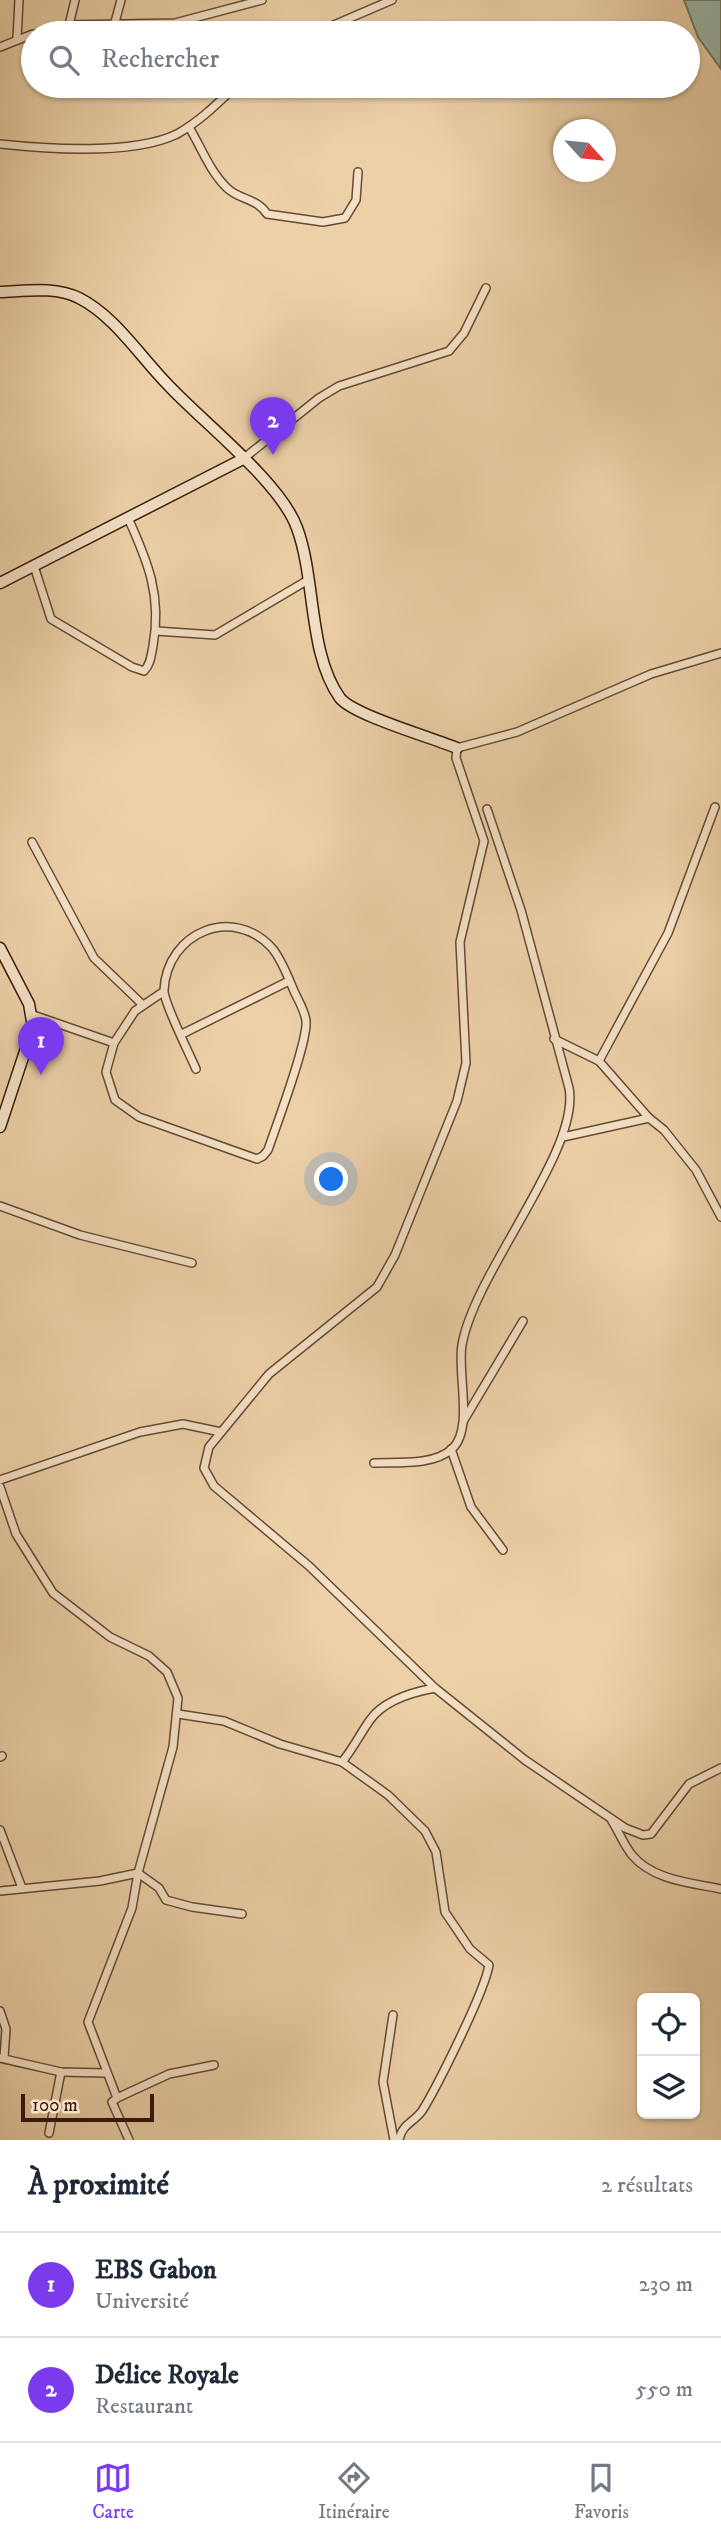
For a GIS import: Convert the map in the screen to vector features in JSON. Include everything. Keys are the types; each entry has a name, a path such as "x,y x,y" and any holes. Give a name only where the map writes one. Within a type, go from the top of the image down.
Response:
{"street":[{"path":"17,38 19,0"},
{"path":"70,21 75,0"},
{"path":"115,21 121,0"},
{"path":"183,21 262,0"},
{"path":"343,21 392,0"},
{"path":"0,47 21,37"},
{"path":"0,144 40,148 92,148 156,141 189,127 222,98"},
{"path":"189,127 209,166 229,190 261,204 267,214 323,222 345,218 356,200 358,172"},
{"path":"0,583 243,459 319,398 339,386 449,351 464,333 485,288"},
{"path":"0,292 57,291 89,304 243,459 292,516 301,540 324,661 339,697 358,710 457,748 517,732 651,674 721,653"},
{"path":"34,566 51,619 132,667 141,671 147,668 156,631 156,588 128,518"},
{"path":"156,631 215,635 309,580"},
{"path":"457,748 456,758 484,841 460,942 466,1063 457,1101 395,1255 377,1287 269,1374 220,1432 205,1458 204,1468 214,1486 309,1566 435,1688 547,1777 612,1821 634,1833 651,1833 689,1784 721,1769"},
{"path":"599,1061 668,933 715,807"},
{"path":"464,1421 460,1359 464,1336 507,1240 563,1137 570,1096 520,910 487,809"},
{"path":"32,842 94,958 143,1005"},
{"path":"163,992 143,1005 114,1043 106,1072 111,1091 121,1107 139,1117 242,1155 260,1158 268,1150 304,1034 306,1021 289,981 271,947 247,932 224,928 200,933 179,946 172,958 163,992 196,1069"},
{"path":"0,948 33,1015 27,1050 0,1127"},
{"path":"182,1034 289,981"},
{"path":"33,1015 114,1043"},
{"path":"554,1039 599,1061 649,1118 681,1148 721,1217"},
{"path":"563,1137 649,1118"},
{"path":"0,1206 80,1235 192,1263"},
{"path":"374,1463 414,1462 438,1457 451,1450 464,1421 523,1321"},
{"path":"0,1480 140,1432 183,1424 220,1432"},
{"path":"451,1450 471,1507 503,1550"},
{"path":"0,1487 16,1534 53,1593 110,1637 149,1656 167,1672 176,1690 178,1714 173,1746 131,1908 88,2022 105,2073 117,2098"},
{"path":"342,1762 356,1745 371,1718 405,1696 435,1688"},
{"path":"178,1714 224,1721 280,1744 342,1762 388,1795 425,1830 436,1852 445,1912 470,1949 489,1965 420,2113 403,2126 396,2140"},
{"path":"612,1821 633,1856 645,1867 670,1878 721,1889"},
{"path":"0,1830 22,1888"},
{"path":"0,1891 100,1881 138,1873 159,1888 166,1900 192,1907 242,1914"},
{"path":"0,2011 6,2029 2,2058 61,2072 105,2073"},
{"path":"393,2015 383,2082 396,2140"},
{"path":"129,2140 112,2102 169,2074 214,2065"},
{"path":"49,2133 61,2072"}],"shaded area":[{"path":"684,0 721,0 721,69 700,40 700,21 692,21"}],"place":[{"name":"Délice Royale","path":"273,455"},
{"name":"EBS Gabon","path":"41,1075"}]}
